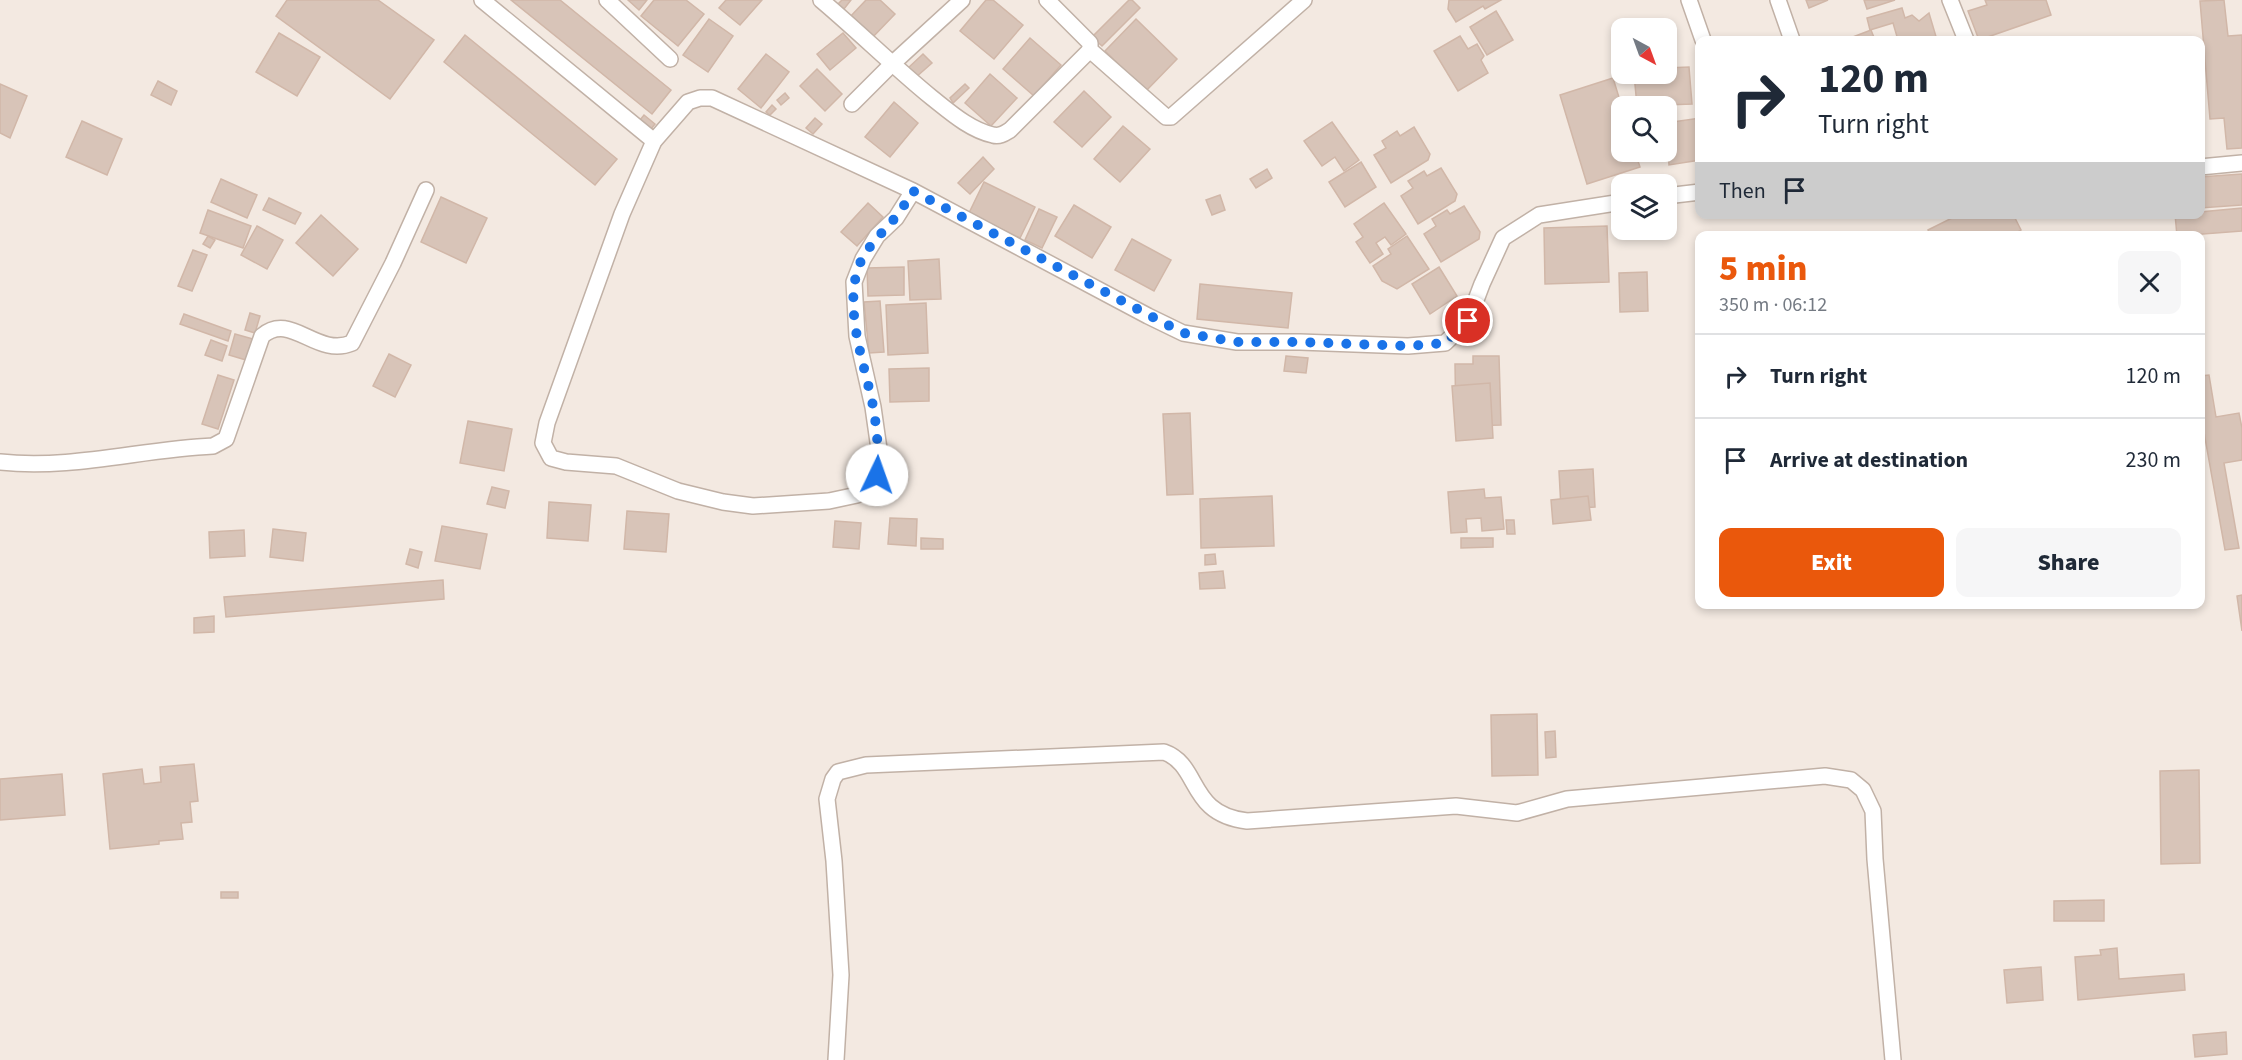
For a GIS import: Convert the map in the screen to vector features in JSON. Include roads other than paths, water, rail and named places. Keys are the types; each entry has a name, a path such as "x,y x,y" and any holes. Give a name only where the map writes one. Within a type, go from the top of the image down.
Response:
{"street":[{"path":"482,0 654,141"},
{"path":"607,0 670,58"},
{"path":"821,0 856,30 891,65 960,120 998,136 1011,130 1090,50 1090,43 1047,0"},
{"path":"852,104 963,0"},
{"path":"1090,50 1166,117 1171,117 1304,0"},
{"path":"1689,0 1702,36"},
{"path":"1778,0 1791,36"},
{"path":"1950,0 1964,36"},
{"path":"913,191 896,218 877,236 862,259 854,282 856,336 873,407 879,449 877,475 869,488 858,495 829,501 753,506 723,502 678,490 616,466 566,462 551,458 543,443 547,423 622,214 654,141 688,102 700,98 712,98 913,191 1183,333 1237,342 1408,346 1445,343 1468,321 1503,238 1539,215 1611,204"},
{"path":"2205,167 2242,163"},
{"path":"0,462 25,465 88,461 173,448 219,444 226,439 262,336 270,328 281,326 321,343 341,348 352,343 393,263 426,190"},
{"path":"1677,195 1695,193"},
{"path":"836,1060 841,975 834,861 827,799 833,779 838,772 866,765 1164,752 1172,755 1179,762 1198,792 1218,814 1247,821 1456,806 1517,813 1568,799 1825,776 1851,780 1863,790 1874,811 1875,859 1893,1060"}]}
